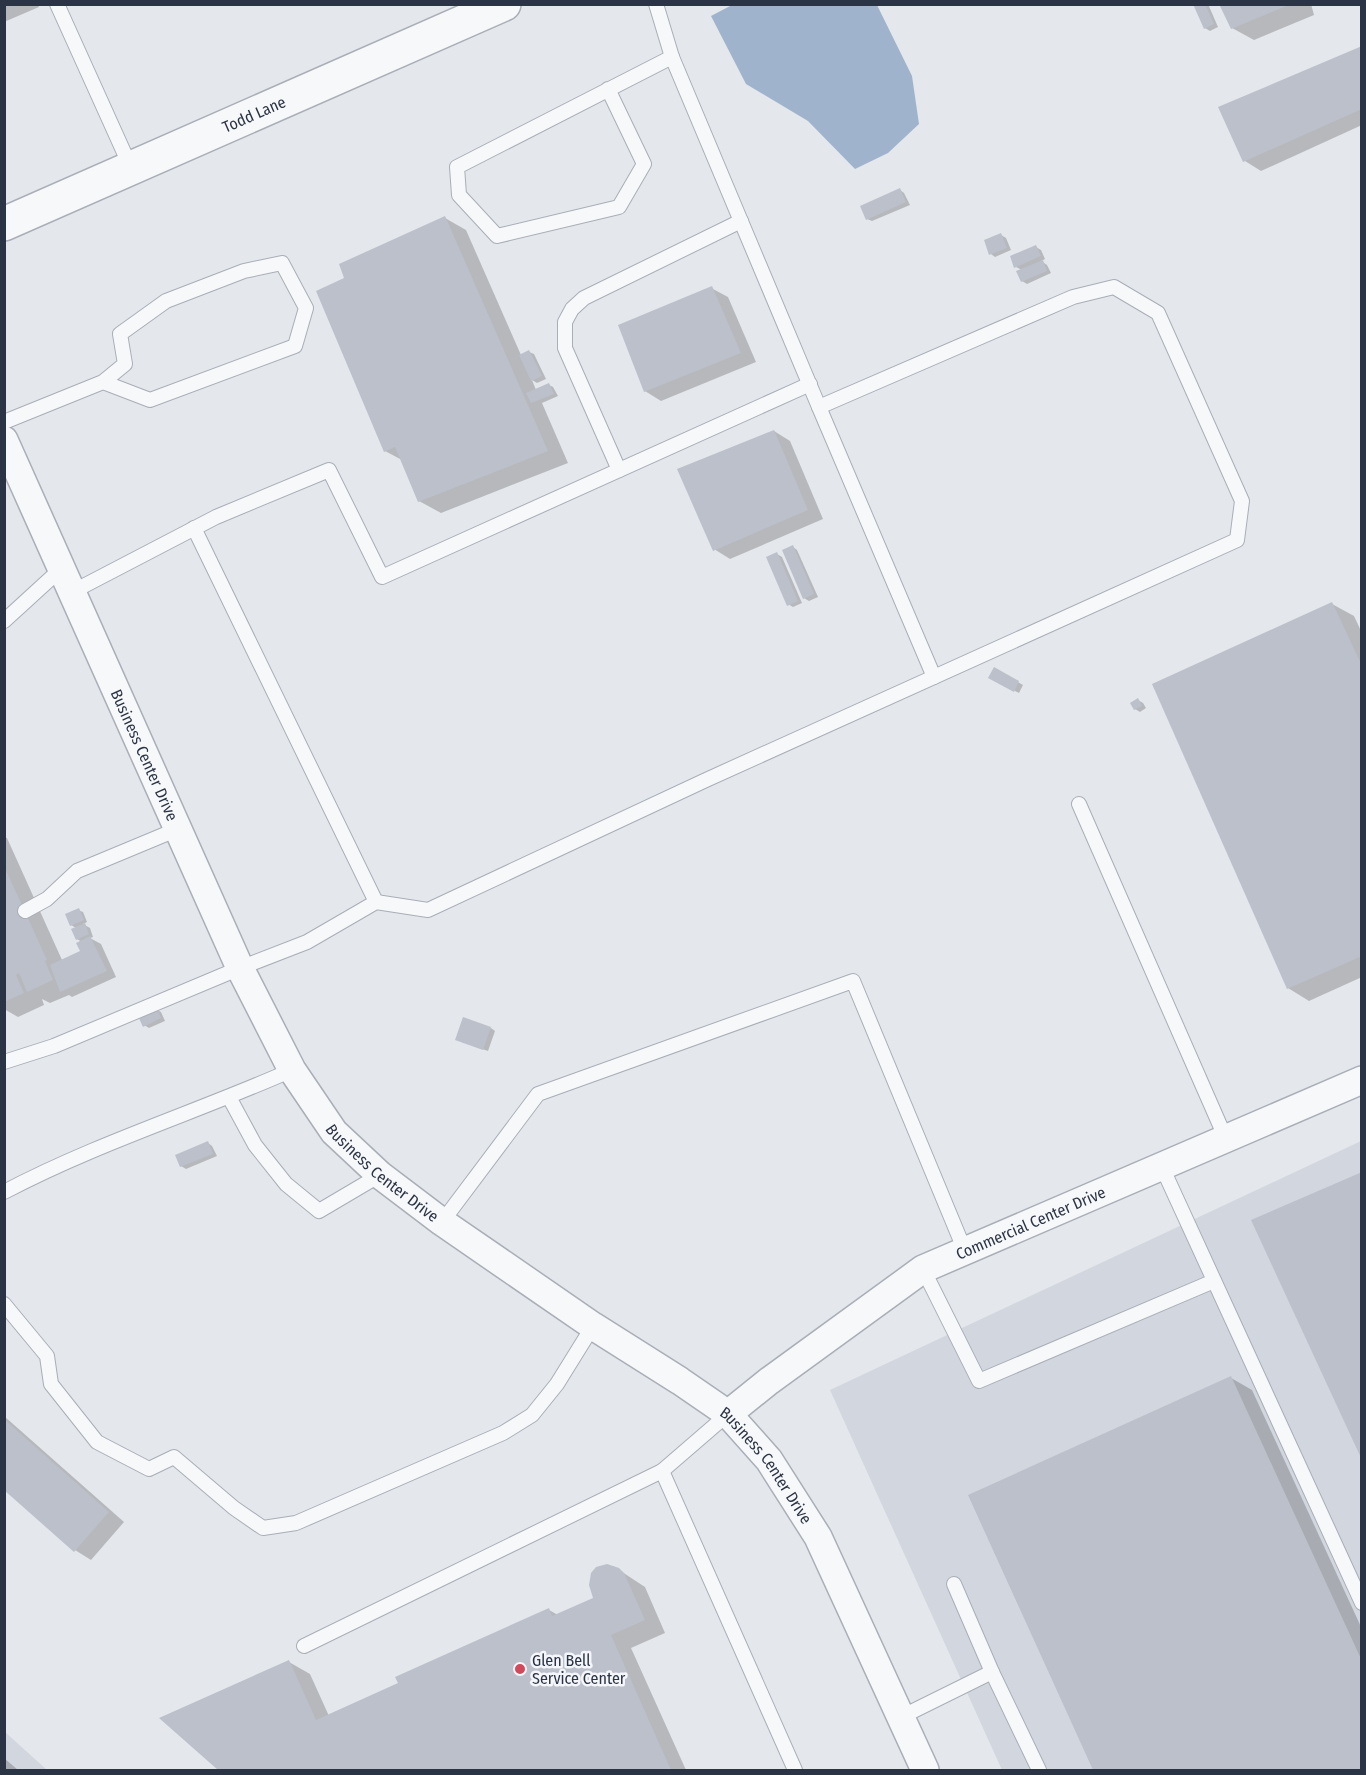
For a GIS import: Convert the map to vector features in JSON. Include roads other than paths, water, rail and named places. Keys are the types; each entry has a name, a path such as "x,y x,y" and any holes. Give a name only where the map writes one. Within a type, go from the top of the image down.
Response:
{"street":[{"name":"Todd Lane","path":"4,224 504,4"},
{"name":"Business Center Drive","path":"4,440 240,968 292,1070 334,1132 380,1175 442,1222 593,1326 728,1414 769,1460 818,1538 925,1770"},
{"name":"Commercial Center Drive","path":"728,1414 769,1381 923,1269 1362,1080"}],"lane":[{"path":"57,4 131,168"},
{"path":"657,4 672,57 934,677"},
{"path":"608,89 644,164 619,207 497,236 459,195 457,167 608,89 672,57"},
{"path":"619,470 566,348 565,322 572,309 584,298 741,221"},
{"path":"4,422 104,382 125,364 120,334 166,301 244,271 282,263 306,308 295,346 150,400 104,382"},
{"path":"4,1062 54,1046 307,942 376,902 428,910 706,780 1237,540 1242,501 1158,313 1113,287 1073,297 819,408"},
{"path":"4,621 67,580 329,470 382,576 810,384"},
{"path":"194,528 376,902"},
{"path":"1079,804 1226,1139"},
{"path":"25,911 47,899 77,871 178,829"},
{"path":"442,1222 538,1094 853,981 965,1251"},
{"path":"4,1192 51,1168 292,1070"},
{"path":"229,1097 255,1145 286,1184 319,1211 380,1175"},
{"path":"1162,1167 1362,1603"},
{"path":"923,1269 979,1381 1214,1281"},
{"path":"4,1304 46,1356 51,1384 97,1442 149,1469 174,1457 234,1508 263,1528 296,1523 503,1433 532,1415 556,1384 593,1326"},
{"path":"304,1646 662,1471 728,1414"},
{"path":"662,1471 795,1770"},
{"path":"954,1584 992,1672 1039,1770"},
{"path":"900,1717 992,1672"}],"water":[{"path":"732,5 877,5 912,76 919,124 888,153 855,169 808,121 746,84 711,16"}],"place":[{"name":"Glen Bell Service Center","path":"520,1669"}]}
